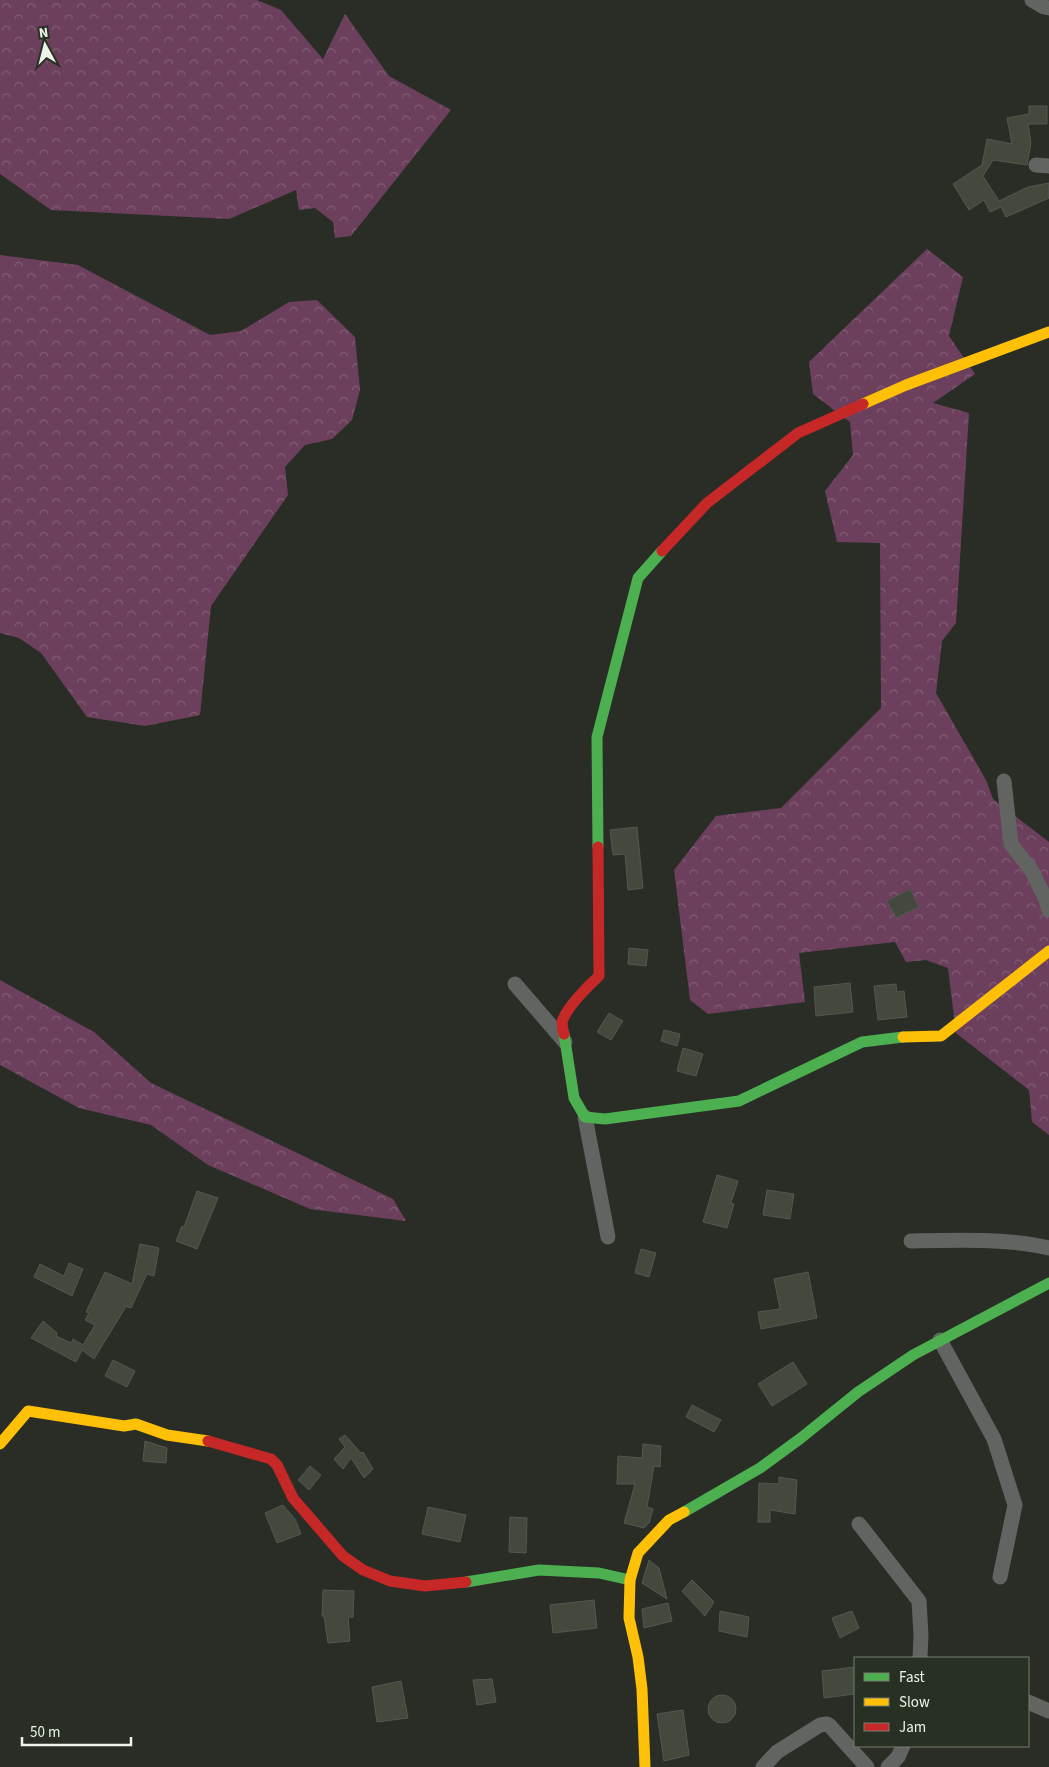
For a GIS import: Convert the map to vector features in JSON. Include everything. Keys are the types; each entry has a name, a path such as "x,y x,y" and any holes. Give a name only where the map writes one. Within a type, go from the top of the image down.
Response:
{"street":[{"path":"1032,0 1044,8 1049,8"},
{"path":"608,1237 585,1117 574,1098 562,1023 570,1008 599,976 596,737 638,578 707,503 798,433 906,385 1049,332"},
{"path":"1004,781 1011,844 1032,871 1049,910"},
{"path":"585,1117 605,1119 739,1100 862,1042 889,1038 941,1036 1049,951"},
{"path":"515,984 564,1042"},
{"path":"911,1241 972,1240 1038,1245 1049,1248"},
{"path":"645,1767 642,1689 638,1657 629,1618 630,1580 638,1553 669,1520 760,1468 858,1392 913,1355 1049,1283"},
{"path":"940,1340 994,1439 1015,1505 1000,1578"},
{"path":"0,1444 28,1411 124,1426 136,1424 166,1436 214,1442 270,1459 277,1465 292,1498 343,1556 363,1570 390,1581 425,1586 466,1582 539,1570 599,1573 630,1580"},
{"path":"859,1524 919,1602 920,1657"},
{"path":"1029,1702 1049,1711"},
{"path":"763,1767 777,1752 820,1725 826,1724 830,1726 867,1767"},
{"path":"888,1767 898,1757 903,1747"}],"green space":[{"path":"0,0 257,0 281,10 323,59 345,14 389,76 451,110 351,236 335,238 333,222 315,208 299,210 296,190 229,219 51,210 0,174"},
{"path":"927,249 963,277 949,336 975,374 933,403 969,413 956,623 942,641 936,693 986,780 993,799 1049,842 1049,1135 1032,1122 1029,1090 956,1033 948,968 926,960 906,962 895,942 799,953 805,1002 708,1014 690,1000 674,870 716,816 781,808 881,708 880,543 837,542 825,491 853,455 850,422 813,394 809,362"},
{"path":"0,255 78,265 210,335 241,331 289,302 317,300 355,337 360,390 352,420 332,439 305,445 285,467 288,495 211,606 200,715 145,726 87,717 41,653 19,638 0,633"},
{"path":"0,980 94,1032 151,1083 393,1199 406,1221 310,1209 208,1165 151,1125 79,1108 0,1065"}],"building":[{"path":"1029,106 1047,106 1047,124 1028,124 1031,143 1027,165 993,160 983,176 999,201 1028,187 1049,183 1049,198 1006,217 1001,207 990,212 984,200 969,210 953,184 982,165 987,139 1012,144 1007,118 1029,114"},
{"path":"637,827 643,888 628,890 625,854 613,855 610,830"},
{"path":"910,889 919,907 896,918 887,901"},
{"path":"629,948 648,950 646,966 628,964"},
{"path":"850,983 853,1012 816,1016 814,987"},
{"path":"896,984 897,992 904,991 907,1017 878,1020 874,986"},
{"path":"609,1013 623,1021 611,1040 597,1032"},
{"path":"664,1030 680,1034 677,1046 661,1041"},
{"path":"683,1048 703,1054 696,1076 677,1071"},
{"path":"717,1175 738,1181 731,1203 734,1204 727,1228 703,1222"},
{"path":"767,1190 794,1194 790,1219 763,1215"},
{"path":"197,1191 218,1198 197,1249 176,1241 182,1226 184,1227"},
{"path":"140,1244 159,1248 154,1276 147,1274 131,1308 127,1307 127,1305 94,1359 82,1350 76,1362 31,1338 43,1321 57,1333 56,1336 71,1343 73,1339 83,1345 95,1325 85,1320 89,1313 86,1312 105,1272 132,1284"},
{"path":"641,1249 656,1253 649,1277 635,1273"},
{"path":"69,1263 83,1269 72,1296 34,1277 40,1264 64,1276"},
{"path":"808,1272 817,1318 761,1329 758,1312 780,1309 774,1279"},
{"path":"113,1360 135,1371 127,1387 105,1376"},
{"path":"793,1362 807,1384 772,1406 758,1384"},
{"path":"692,1405 721,1420 714,1432 686,1417"},
{"path":"345,1435 361,1453 363,1452 373,1469 364,1478 351,1458 343,1469 334,1459 345,1447 339,1439"},
{"path":"145,1441 167,1448 166,1463 143,1461"},
{"path":"643,1444 661,1446 660,1467 654,1466 647,1507 653,1509 649,1523 644,1528 624,1523 635,1484 617,1484 618,1456 642,1458"},
{"path":"310,1466 321,1475 309,1490 298,1480"},
{"path":"779,1477 797,1480 795,1514 770,1510 770,1522 758,1522 759,1483 779,1484"},
{"path":"283,1505 295,1519 301,1534 277,1543 265,1513"},
{"path":"428,1507 466,1515 460,1542 422,1534"},
{"path":"510,1517 527,1518 526,1553 509,1552"},
{"path":"649,1560 659,1568 667,1599 642,1583"},
{"path":"692,1580 714,1602 705,1616 682,1591"},
{"path":"323,1590 354,1591 353,1617 348,1617 350,1641 328,1643 324,1616 322,1616"},
{"path":"594,1600 597,1628 553,1633 550,1605"},
{"path":"668,1603 672,1621 644,1628 642,1609"},
{"path":"720,1611 749,1617 747,1637 719,1631"},
{"path":"852,1611 859,1628 840,1638 832,1618"},
{"path":"854,1667 854,1694 824,1698 822,1671"},
{"path":"492,1679 496,1702 477,1705 473,1680"},
{"path":"401,1681 408,1718 377,1722 372,1687"},
{"path":"722,1695 732,1699 736,1709 732,1719 722,1723 712,1719 708,1709 712,1699"},
{"path":"683,1710 689,1755 664,1761 657,1714"}],"traffic: fast":[{"path":"598,847 597,737 638,578 662,551"},
{"path":"564,1034 574,1098 585,1117 605,1119 739,1101 862,1042 903,1037"},
{"path":"684,1512 760,1468 858,1392 913,1355 1049,1283"},
{"path":"466,1582 539,1570 599,1573 630,1580"}],"traffic: slow":[{"path":"863,404 906,385 1049,332"},
{"path":"903,1037 941,1036 1049,951"},
{"path":"0,1444 28,1411 124,1426 136,1424 167,1435 208,1441"},
{"path":"645,1767 642,1689 638,1657 629,1618 630,1580 638,1553 669,1520 684,1512"}],"traffic: jam":[{"path":"662,551 707,503 798,433 863,404"},
{"path":"564,1034 562,1022 564,1016 599,976 598,847"},
{"path":"208,1441 271,1459 277,1465 293,1498 343,1556 363,1570 390,1581 425,1586 466,1582"}]}
